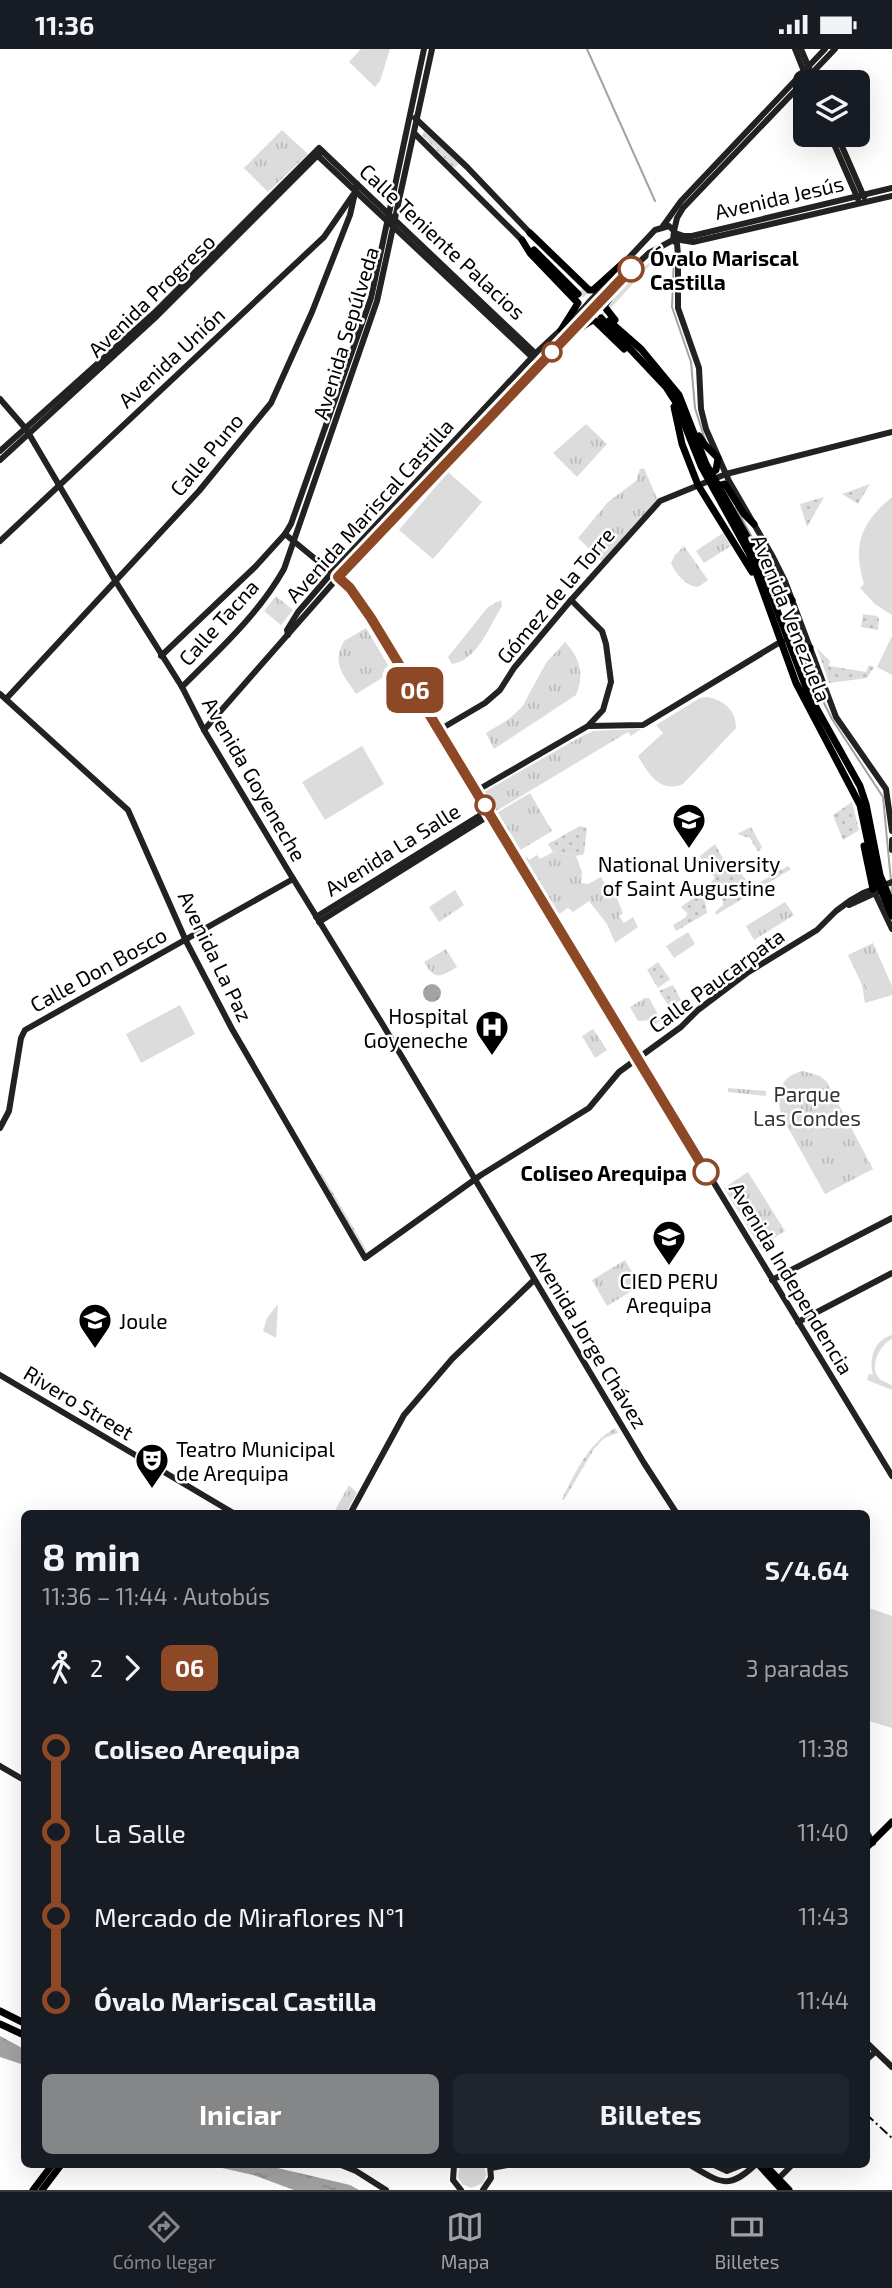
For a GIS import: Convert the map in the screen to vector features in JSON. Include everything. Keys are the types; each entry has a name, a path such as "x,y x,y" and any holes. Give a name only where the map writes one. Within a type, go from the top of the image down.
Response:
{"main road":[{"path":"530,233 589,290 624,262"},
{"path":"522,240 579,292 533,240 530,233"},
{"path":"522,240 530,253 578,303 564,333 573,335 590,320 594,320 617,343 638,353"},
{"path":"631,269 604,307 636,340 638,353"},
{"name":"Avenida Venezuela","path":"602,316 675,395 706,464 762,565 804,683 860,786 880,875 892,904"},
{"path":"675,395 690,412 701,441 718,458 722,475 744,514 754,524"},
{"path":"675,395 682,444 717,515 762,587"},
{"name":"Avenida Venezuela","path":"675,395 701,466 750,553 802,696 857,797 875,876 892,916"},
{"path":"700,482 705,475 722,475"},
{"path":"717,515 708,494 709,489 722,475"},
{"path":"762,565 773,583 792,600"},
{"path":"804,683 810,647"},
{"path":"857,797 869,877 875,891"},
{"path":"870,1845 892,1822"},
{"path":"0,2011 21,2021"},
{"path":"0,2024 21,2034"},
{"path":"33,2190 50,2168"},
{"path":"42,2190 59,2168"},
{"path":"761,2168 789,2190"},
{"path":"767,2168 782,2190"}],"street":[{"name":"Avenida Sepúlveda","path":"414,118 424,49"},
{"name":"Avenida Sepúlveda","path":"294,541 371,298 392,222 432,49"},
{"path":"795,49 806,70"},
{"path":"801,49 807,70"},
{"path":"811,70 825,49"},
{"path":"813,70 835,49"},
{"path":"663,226 681,201 793,90"},
{"path":"718,458 702,414 699,368 678,308 677,244 674,236 669,226 654,230 651,237 651,242 657,247 666,245 674,236 682,208 793,91"},
{"path":"414,118 530,233"},
{"path":"411,131 522,240"},
{"path":"837,147 862,200"},
{"path":"842,147 862,200"},
{"name":"Calle Teniente Palacios","path":"318,152 542,363"},
{"name":"Avenida Progreso","path":"0,460 318,152"},
{"name":"Avenida Unión","path":"0,541 324,237 357,187"},
{"name":"Calle Puno","path":"3,697 116,582 209,480 271,403 317,300 350,215 357,187"},
{"name":"Avenida Jesús","path":"862,200 892,188"},
{"name":"Avenida Jesús","path":"674,236 689,237 892,196"},
{"name":"Avenida Mariscal Castilla","path":"288,635 287,631 298,612 542,363 585,307 624,262 651,237"},
{"name":"Avenida Mariscal Castilla","path":"381,526 534,355 564,333 657,247"},
{"name":"Avenida Sepúlveda","path":"285,534 348,376"},
{"name":"Avenida Goyeneche","path":"0,399 28,431 475,1181"},
{"name":"Avenida Progreso","path":"0,451 28,431"},
{"path":"722,475 892,432"},
{"name":"Gómez de la Torre","path":"439,730 485,703 500,690 514,667 660,501 700,482"},
{"path":"754,524 778,567 836,717 886,789 892,831"},
{"path":"161,656 255,567 285,534"},
{"name":"Avenida Independencia","path":"285,534 358,597 892,1476"},
{"name":"Calle Tacna","path":"182,687 240,630 268,597 284,569 294,541"},
{"name":"Avenida Mariscal Castilla","path":"288,635 335,575"},
{"path":"476,791 588,726 603,709 610,692 611,670 602,631 571,600"},
{"path":"281,630 298,612"},
{"path":"204,730 288,635"},
{"path":"588,726 643,725 782,641"},
{"name":"Avenida La Paz","path":"3,697 128,810 186,941 279,1113 364,1257"},
{"name":"Avenida La Salle","path":"317,919 489,813"},
{"path":"892,840 892,850"},
{"name":"Calle Don Bosco","path":"29,1028 293,879"},
{"name":"Calle Paucarpata","path":"364,1257 589,1108 619,1072 747,974 817,930 843,906 863,893 892,884"},
{"path":"875,891 892,929"},
{"path":"0,1128 9,1111 22,1034 29,1028"},
{"path":"0,1134 12,1116 25,1035 29,1028"},
{"name":"Avenida Jorge Chávez","path":"475,1181 674,1510"},
{"path":"772,1280 892,1218"},
{"path":"799,1322 892,1273"},
{"path":"352,1510 404,1415 452,1359 534,1280"},
{"name":"Rivero Street","path":"0,1375 228,1510"},
{"path":"0,1766 21,1778"},
{"path":"870,2046 892,2067"},
{"path":"870,2056 875,2052"},
{"path":"348,2168 386,2190"},
{"path":"454,2168 453,2180 460,2190"},
{"path":"482,2190 489,2183 491,2168"},
{"path":"695,2168 717,2180 732,2183 753,2168"},
{"path":"777,2180 789,2168"}],"green space":[{"path":"361,49 390,49 380,81 375,87 349,62"},
{"path":"282,130 308,154 268,192 244,168"},
{"path":"425,130 459,164 454,168 422,135"},
{"path":"649,263 609,310 606,306 629,280"},
{"path":"586,424 607,444 577,477 553,453"},
{"path":"474,427 382,525 381,523"},
{"path":"644,468 658,501 603,562 578,538 608,502 636,481 640,469"},
{"path":"448,472 482,502 433,559 399,530"},
{"path":"870,484 858,504 842,494"},
{"path":"824,497 807,527 800,504"},
{"path":"892,497 892,615 875,604 860,588 864,584 860,570 859,546 866,525"},
{"path":"723,533 731,546 704,563 696,551"},
{"path":"684,546 708,580 698,587 682,579 671,563"},
{"path":"276,596 293,610 281,625 264,611"},
{"path":"501,600 502,606 476,649 461,661 452,664 448,657 488,607"},
{"path":"863,614 877,616 878,630 861,627"},
{"path":"366,628 392,672 356,694 341,669 340,649 344,641"},
{"path":"892,636 892,675 877,667"},
{"path":"565,642 580,667 576,695 494,749 486,733 509,719 522,707 546,663"},
{"path":"817,648 830,661 829,666 866,672 869,665 874,667 867,678 829,683"},
{"path":"707,697 728,707 734,716 736,728 683,784 661,784 638,756 663,733 656,725 700,698"},
{"path":"641,729 631,736 628,732 493,813 484,792 582,736 593,731"},
{"path":"362,746 384,784 325,820 302,782"},
{"path":"530,793 552,831 519,851 497,813"},
{"path":"852,802 859,830 843,840 833,815"},
{"path":"580,826 587,828 584,854 576,856 553,852 548,844"},
{"path":"751,827 762,847 758,852 750,838 737,834"},
{"path":"715,844 730,871 738,867 750,888 788,866 791,869 716,915 715,912 723,905 722,893 708,886 715,878 706,864 703,865 700,856"},
{"path":"553,852 576,856 582,872 581,883 588,884 601,877 612,895 616,896 623,913 619,916 624,923 633,917 638,927 615,943 607,924 589,901 573,912 568,908 556,916 523,859 527,857 529,860 537,855 540,859"},
{"path":"455,890 464,905 439,922 429,907"},
{"path":"703,891 707,913 676,931 673,925 686,917 687,913 681,907"},
{"path":"785,902 794,915 754,940 746,926"},
{"path":"688,932 695,944 674,958 666,946"},
{"path":"873,943 892,986 892,995 865,1003 862,985 848,955"},
{"path":"446,949 457,967 442,975 435,975 424,962"},
{"path":"658,962 670,979 658,988 647,970"},
{"path":"871,964 882,985 868,991 858,971"},
{"path":"673,985 681,1000 670,1008 659,991"},
{"path":"649,998 661,1020 654,1024 650,1020 638,1021 630,1007"},
{"path":"180,1005 195,1034 141,1063 126,1034"},
{"path":"593,1029 607,1050 595,1058 582,1036"},
{"name":"Parque Las Condes","path":"803,1071 820,1076 827,1082 873,1169 825,1194 780,1109 779,1095 784,1082"},
{"path":"728,1088 766,1091 766,1096 728,1092"},
{"path":"321,1172 367,1251 364,1253 319,1177"},
{"path":"748,1172 785,1231 760,1247 724,1188"},
{"path":"625,1260 640,1286 607,1306 592,1280"},
{"path":"278,1304 276,1338 263,1331 267,1318"},
{"path":"892,1335 892,1339 883,1346 877,1357 875,1370 881,1380 892,1385 892,1390 867,1380 869,1374 873,1375 872,1362 877,1345"},
{"path":"615,1428 618,1433 604,1438 594,1449 564,1500 562,1499 590,1450"},
{"path":"349,1485 357,1493 347,1510 335,1510"},
{"path":"870,1608 892,1616 892,1728 870,1721"},
{"path":"460,2168 485,2168 486,2175 483,2183 471,2188 462,2184 458,2177"}],"water":[{"path":"432,984 438,987 441,993 438,999 432,1002 426,999 423,993 426,987"},
{"path":"0,2036 21,2047 21,2064 0,2057"},
{"path":"222,2168 278,2168 350,2185 359,2190 294,2190 253,2175"}],"waterway":[{"path":"587,49 655,201"},
{"path":"674,257 672,307 691,362 695,408 705,440"},
{"path":"736,508 777,583"},
{"path":"784,599 786,605"},
{"path":"789,612 805,654"},
{"path":"809,665 817,688"},
{"path":"823,701 883,797 892,892"}],"tunnel":[{"path":"581,290 603,315"}],"railway":[{"path":"870,2118 892,2138"}],"bus line":[{"name":"06","path":"631,269 338,577 358,597 371,618 706,1172"}],"place":[{"name":"Óvalo Mariscal Castilla","path":"631,269"},
{"name":"National University of Saint Augustine","path":"689,850"},
{"name":"Hospital Goyeneche","path":"492,1057"},
{"name":"Coliseo Arequipa","path":"706,1172"},
{"name":"CIED PERU Arequipa","path":"669,1267"},
{"name":"Joule","path":"95,1350"},
{"name":"Teatro Municipal de Arequipa","path":"152,1490"}]}
